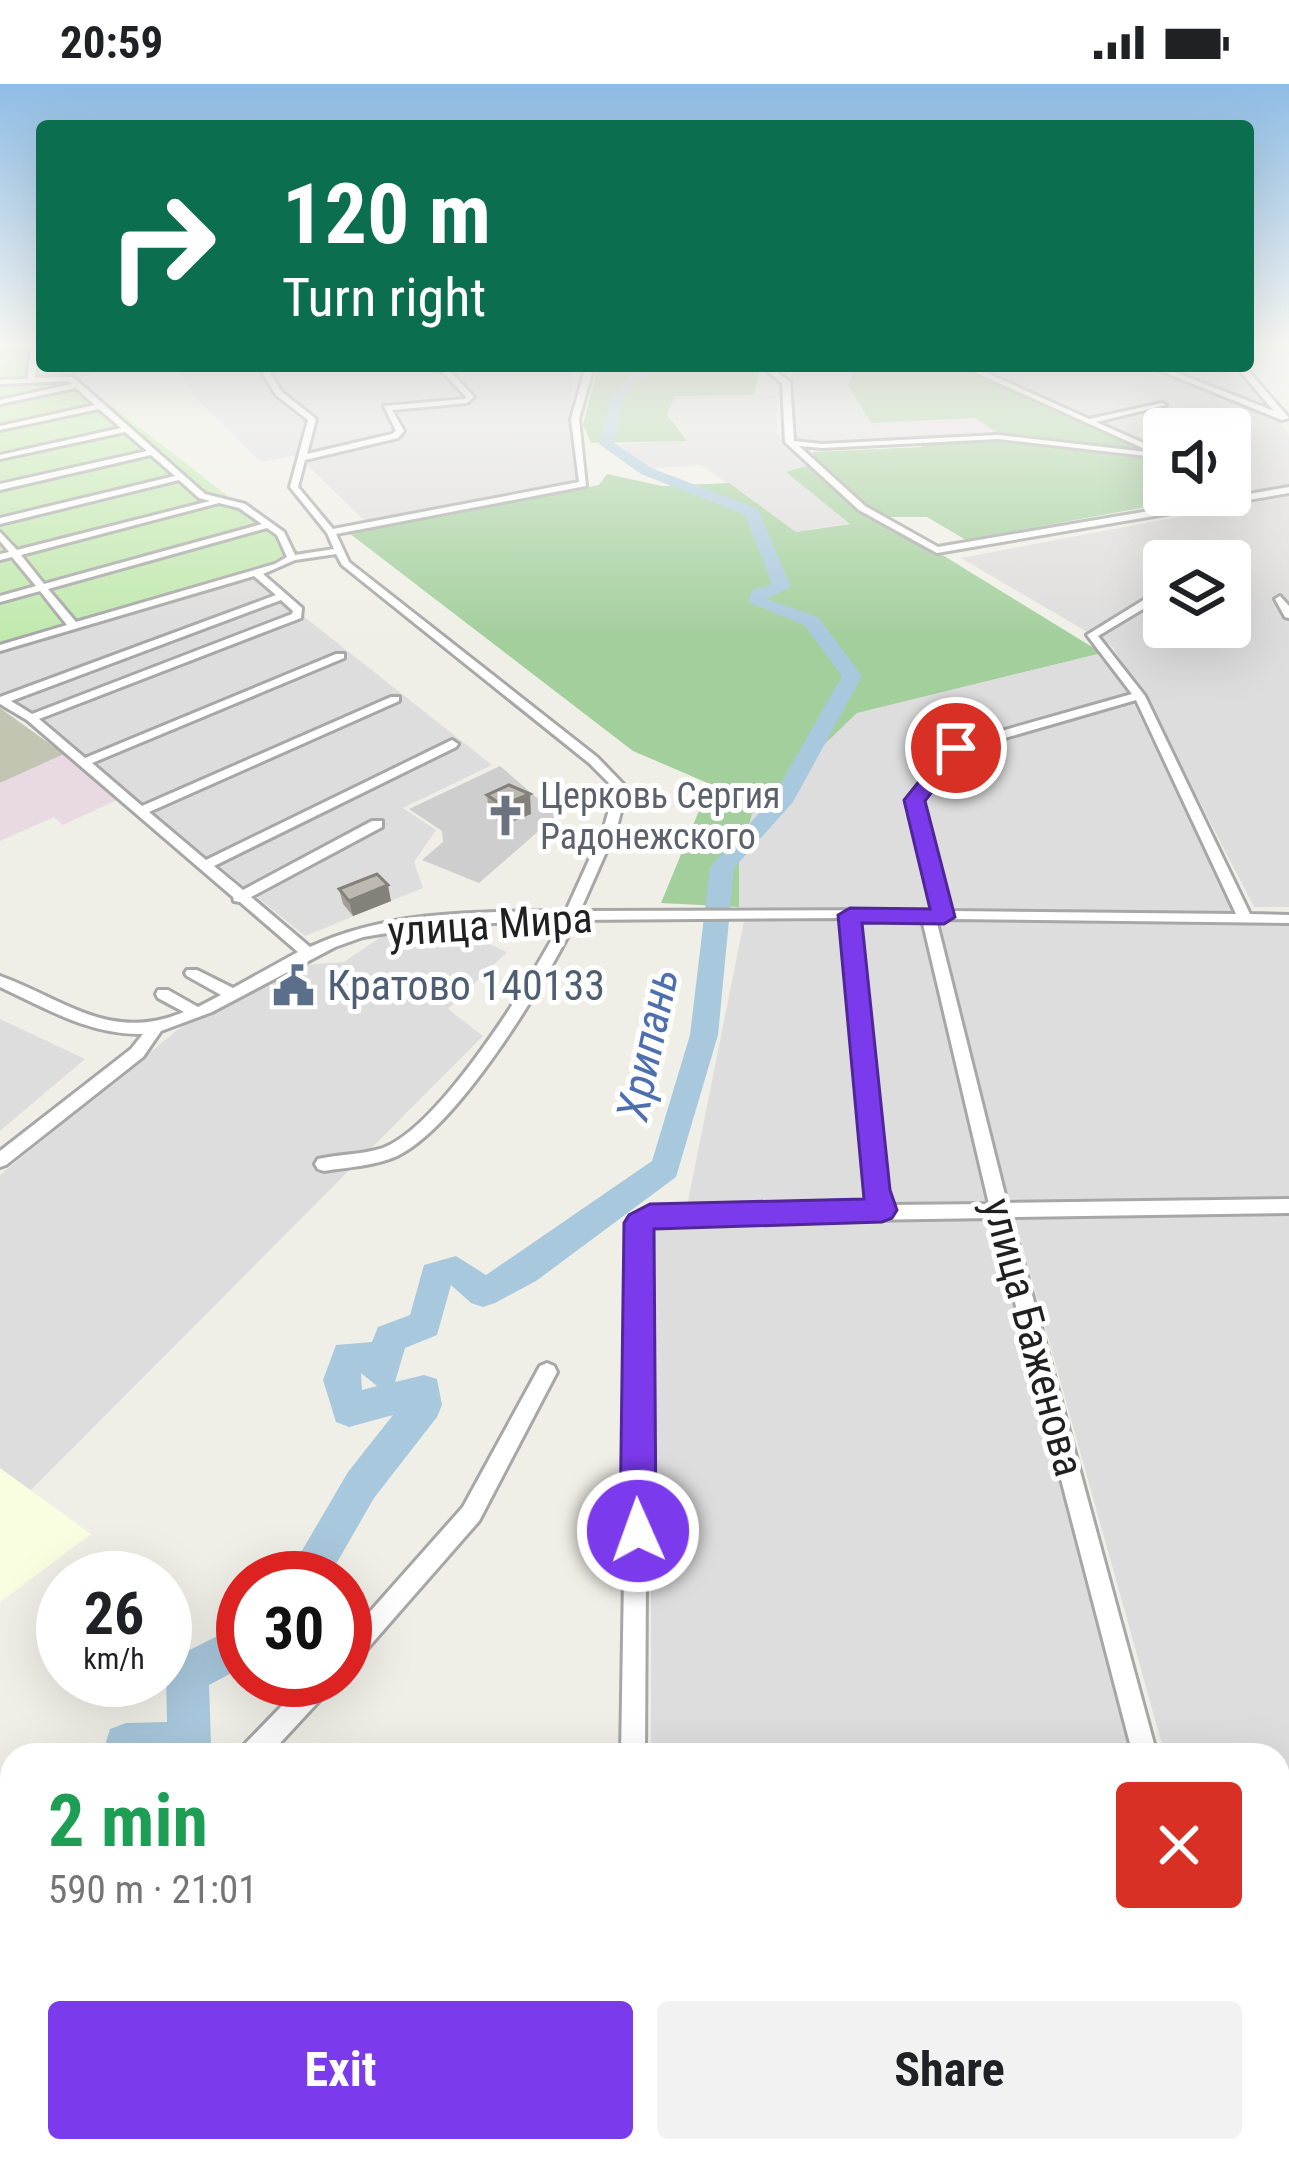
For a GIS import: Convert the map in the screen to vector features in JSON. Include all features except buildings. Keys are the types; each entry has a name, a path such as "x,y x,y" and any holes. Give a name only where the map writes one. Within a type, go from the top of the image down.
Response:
{"street":[{"path":"0,457 63,443"},
{"path":"138,443 202,496 242,506 281,534 292,558"},
{"path":"306,443 293,487 332,532 345,563 617,780 618,805 568,917 518,1010 484,1059 394,1150 324,1164"},
{"path":"302,458 365,443"},
{"path":"332,532 583,484 578,443"},
{"path":"795,443 880,443"},
{"path":"795,443 862,508 937,550 1289,490"},
{"path":"1051,443 1143,454"},
{"path":"0,487 149,452"},
{"path":"0,520 179,478"},
{"path":"1251,491 1260,495"},
{"path":"0,557 222,501"},
{"path":"0,599 266,526"},
{"path":"0,535 73,626"},
{"path":"0,648 292,558 340,550"},
{"path":"31,718 294,618 298,610 255,572"},
{"path":"2,700 283,596"},
{"path":"1280,599 1288,613"},
{"path":"1143,605 1092,635 1139,696 1245,919"},
{"path":"82,763 340,656"},
{"name":"улица Баженова","path":"1139,696 956,748 914,800 999,1208 1142,1743"},
{"path":"140,811 395,699"},
{"path":"2,700 31,718 307,952"},
{"path":"206,865 452,744"},
{"path":"239,898 376,824"},
{"name":"улица Мира","path":"0,981 103,1026 154,1030 197,1013 307,952 365,932 438,921 705,914 1289,919"},
{"path":"850,915 876,1190 882,1210"},
{"path":"192,973 232,994"},
{"path":"163,994 197,1013"},
{"name":"улица Мира","path":"0,1160 137,1053 154,1030"},
{"path":"633,1743 639,1223 650,1216 882,1210 1289,1207"},
{"path":"372,1626 471,1514 548,1372"},
{"path":"263,1743 297,1707"}],"shaded area":[{"path":"242,443 571,443 581,479 365,521 297,455 261,462"},
{"path":"787,443 810,465 788,472 852,523 796,532 701,465 647,469 610,445"},
{"path":"1251,443 1289,443 1289,488 1260,493 1251,489"},
{"path":"1289,496 1289,907 1254,907 1144,694 1128,677 1113,647 961,558 1183,516 1251,516 1251,503"},
{"path":"251,575 492,765 403,808 436,830 414,862 423,888 305,936 36,718 0,698 0,650"},
{"path":"1102,653 1129,693 936,746 940,751 905,802 934,913 739,907 739,861 752,814 857,713"},
{"path":"1133,702 1234,913 954,911 927,803 963,752"},
{"path":"0,708 64,754 0,783"},
{"path":"64,754 119,799 63,825 54,817 0,841 0,783"},
{"path":"500,766 557,815 479,883 422,860 443,842 442,831 409,809"},
{"path":"744,921 1289,923 1289,1199 687,1206"},
{"path":"455,928 507,952 448,1009 483,1036 30,1491 0,1474 0,1175 181,1027 302,965 344,962 388,932"},
{"path":"0,1019 85,1059 0,1131"},
{"path":"1013,1212 1289,1215 1289,1743 1162,1743"},
{"path":"990,1219 1129,1743 651,1743 651,1221"},
{"path":"0,1468 91,1534 68,1551 36,1551 36,1575 0,1602"}],"green space":[{"path":"0,443 159,443 302,554 0,647"},
{"path":"920,443 1130,443 1143,449 1143,508 966,540 927,517 887,517 859,501 820,466 812,452 922,447"},
{"path":"810,465 868,516 923,543 1102,653 857,713 752,814 739,861 739,907 661,903 710,784 633,751 349,533 599,485 607,474 662,486 729,483 796,532 850,524 786,472"}],"waterway":[{"name":"Хрипань","path":"322,1551 361,1485 424,1405 424,1391 349,1410 341,1380 348,1356 374,1358 382,1372 390,1338 425,1324 436,1275 456,1270 483,1293 524,1271 665,1168 704,1035 722,867 782,802 852,676 811,621 757,602 758,594 782,587 752,512 646,471 606,443"},
{"name":"Хрипань","path":"189,1743 187,1674 216,1658"}],"place":[{"name":"Церковь Сергия Радонежского","path":"506,816"},
{"name":"Кратово 140133","path":"293,985"}],"route":[{"path":"638,1531 639,1223 650,1216 882,1210 876,1190 850,915 944,917 914,800 956,748"}]}
